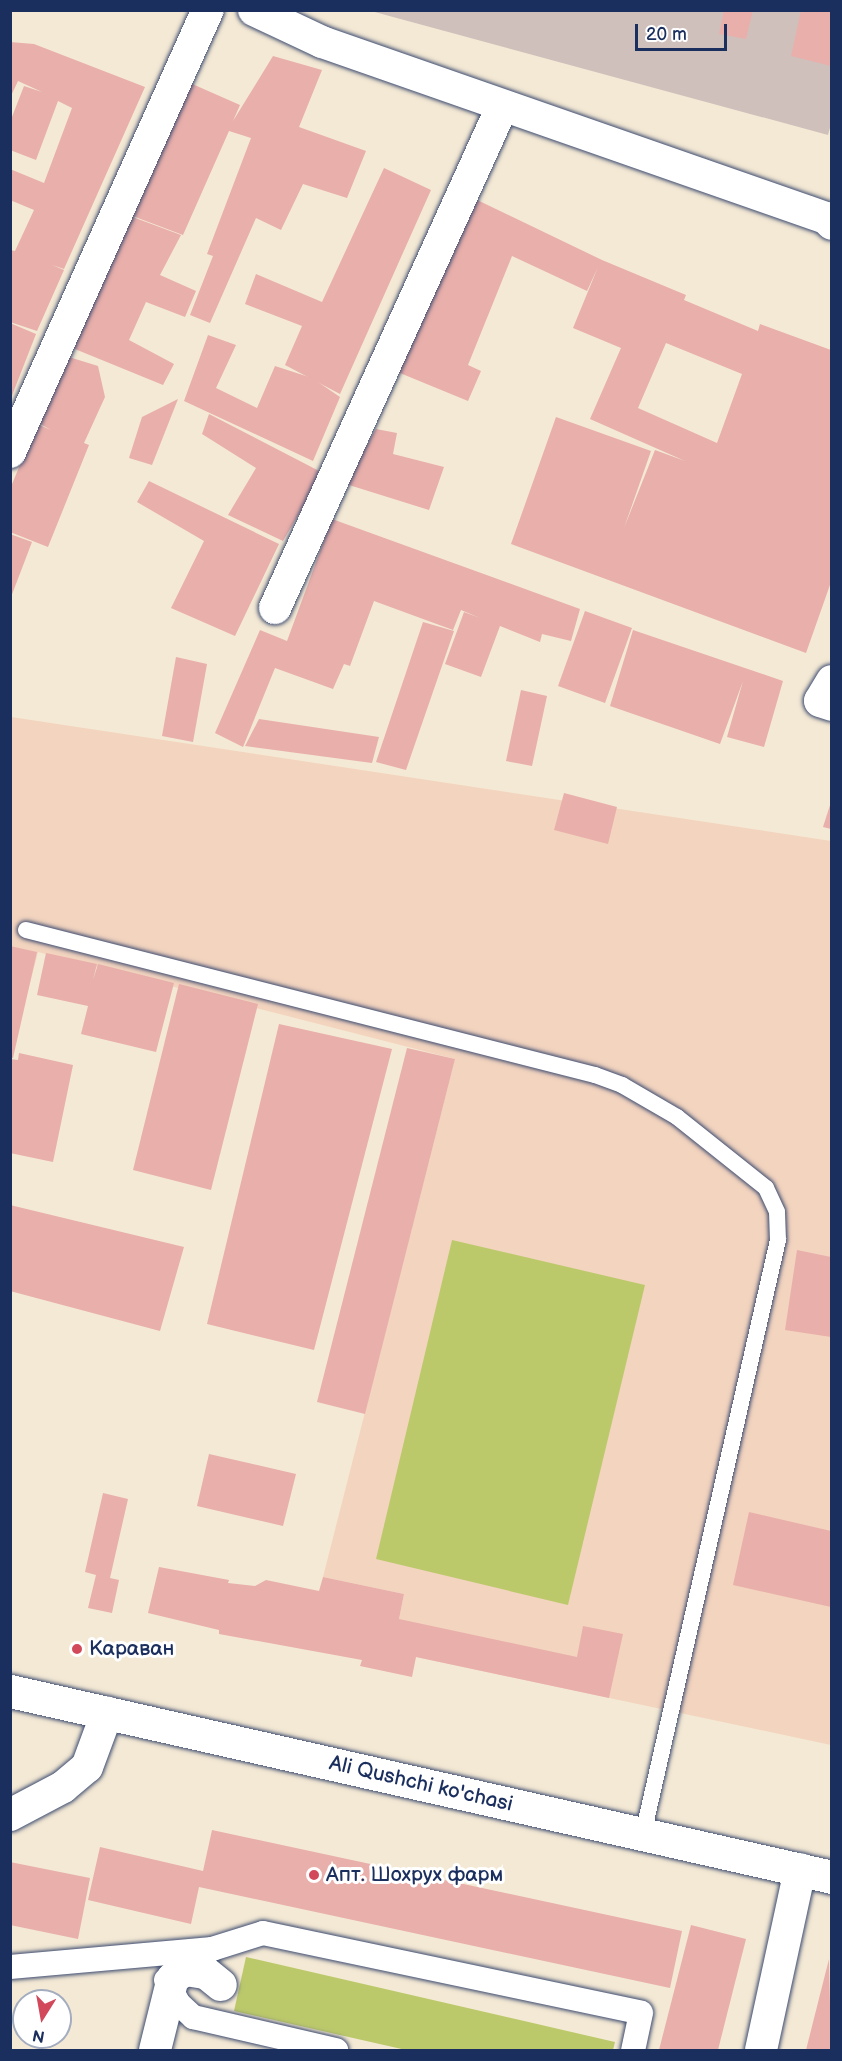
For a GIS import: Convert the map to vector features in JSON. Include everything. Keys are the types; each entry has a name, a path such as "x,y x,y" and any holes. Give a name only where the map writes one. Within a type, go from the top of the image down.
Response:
{"main road":[{"name":"Ali Qushchi ko'chasi","path":"10,1691 831,1877"}],"street":[{"path":"10,452 208,10"},
{"path":"254,10 322,42 502,107 830,218"},
{"path":"275,608 502,107"},
{"path":"831,681 820,702 831,705"},
{"path":"10,1815 63,1787 87,1767 107,1713"},
{"path":"761,2050 800,1869"},
{"path":"10,1967 212,1949 263,1933 642,2013 633,2050"},
{"path":"153,1954 178,2003 193,2017 336,2050"},
{"path":"155,2050 173,1978 186,1970 206,1973 221,1985"}],"lane":[{"path":"26,930 595,1075 622,1085 677,1117 766,1188 777,1212 778,1240 643,1834"}],"shaded area":[{"path":"371,11 831,11 831,124 828,135"},
{"path":"11,717 831,841 831,1745 416,1657 399,1619 404,1594 323,1577 455,1059 38,952 11,1057"}],"green space":[{"path":"452,1240 645,1285 568,1605 376,1559"},
{"path":"246,1957 615,2042 613,2050 406,2050 234,2011"}],"building":[{"path":"724,10 753,10 746,39 719,34"},
{"path":"801,10 831,10 831,66 791,56"},
{"path":"10,42 34,44 145,87 64,269 52,265 64,270 37,331 10,322 10,250 15,251 34,210 10,200 10,169 44,183 72,108 58,101 36,160 10,150 10,122 24,86 42,92 18,81 10,98"},
{"path":"273,56 322,70 299,127 366,151 347,198 303,184 281,230 256,218 210,323 190,315 213,256 207,254 251,138 229,131 183,235 130,215 190,83 240,105 233,121"},
{"path":"384,168 431,190 340,394 285,365 302,326 245,304 256,274 322,302"},
{"path":"473,198 602,260 686,295 684,300 758,331 760,324 831,350 831,582 806,653 511,544 556,417 651,451 624,528 655,450 685,461 590,419 621,348 573,328 598,267 587,291 512,256 468,365 481,371 468,401 395,371","holes":["666,343 742,374 717,443 638,408"]},
{"path":"130,216 181,235 160,275 196,291 185,317 146,302 129,340 174,364 163,385 70,347"},
{"path":"10,323 36,334 11,398 10,398"},
{"path":"208,335 236,345 216,388 257,408 275,366 312,378 340,397 313,461 184,401"},
{"path":"69,357 98,366 105,397 84,443 89,445 48,547 10,532 10,489 37,424 51,430 40,424"},
{"path":"178,399 152,465 129,458 142,417"},
{"path":"209,414 323,473 283,541 228,515 256,468 202,434"},
{"path":"376,429 397,433 393,454 444,467 429,510 349,485 354,452 361,456"},
{"path":"149,481 279,544 235,636 171,608 204,541 137,502"},
{"path":"332,519 580,609 571,641 542,634 540,642 500,626 481,677 445,664 464,612 480,618 461,610 453,630 374,601 350,666 344,664 333,689 275,668 243,747 215,733 260,630 287,641"},
{"path":"10,534 32,542 11,597 10,597"},
{"path":"585,611 632,628 605,703 558,686"},
{"path":"423,622 454,631 406,770 376,762"},
{"path":"633,630 783,681 764,747 727,737 743,681 720,744 610,706"},
{"path":"176,657 207,664 193,742 162,736"},
{"path":"521,690 547,696 532,766 506,761"},
{"path":"259,719 379,737 372,763 245,746"},
{"path":"564,793 617,807 608,844 554,830"},
{"path":"831,802 831,829 823,827"},
{"path":"10,946 37,952 13,1058 10,1057"},
{"path":"46,953 97,964 93,980 98,964 174,983 156,1052 81,1034 88,1006 37,995"},
{"path":"179,984 258,1004 211,1190 133,1170"},
{"path":"279,1024 392,1049 314,1350 207,1324"},
{"path":"407,1048 455,1059 365,1414 317,1402"},
{"path":"19,1053 73,1065 53,1162 10,1153 10,1059 18,1060"},
{"path":"10,1205 184,1247 160,1331 10,1291"},
{"path":"797,1250 831,1257 831,1337 785,1330"},
{"path":"209,1454 296,1474 283,1526 197,1506"},
{"path":"103,1493 128,1499 110,1578 119,1580 112,1613 88,1608 96,1575 85,1572"},
{"path":"749,1512 831,1531 831,1607 733,1585"},
{"path":"159,1567 229,1580 228,1583 255,1586 266,1580 319,1591 323,1577 404,1594 399,1619 577,1657 583,1626 623,1634 609,1698 416,1657 412,1677 360,1666 362,1660 219,1634 219,1630 148,1613"},
{"path":"212,1830 682,1931 670,1988 199,1887 191,1924 88,1900 100,1847 203,1871"},
{"path":"10,1862 90,1878 78,1939 10,1925"},
{"path":"691,1925 746,1939 718,2050 659,2050"},
{"path":"829,1959 831,2050 806,2050"}],"place":[{"name":"Караван","path":"77,1649"},
{"name":"Апт. Шохрух фарм","path":"314,1875"}]}
